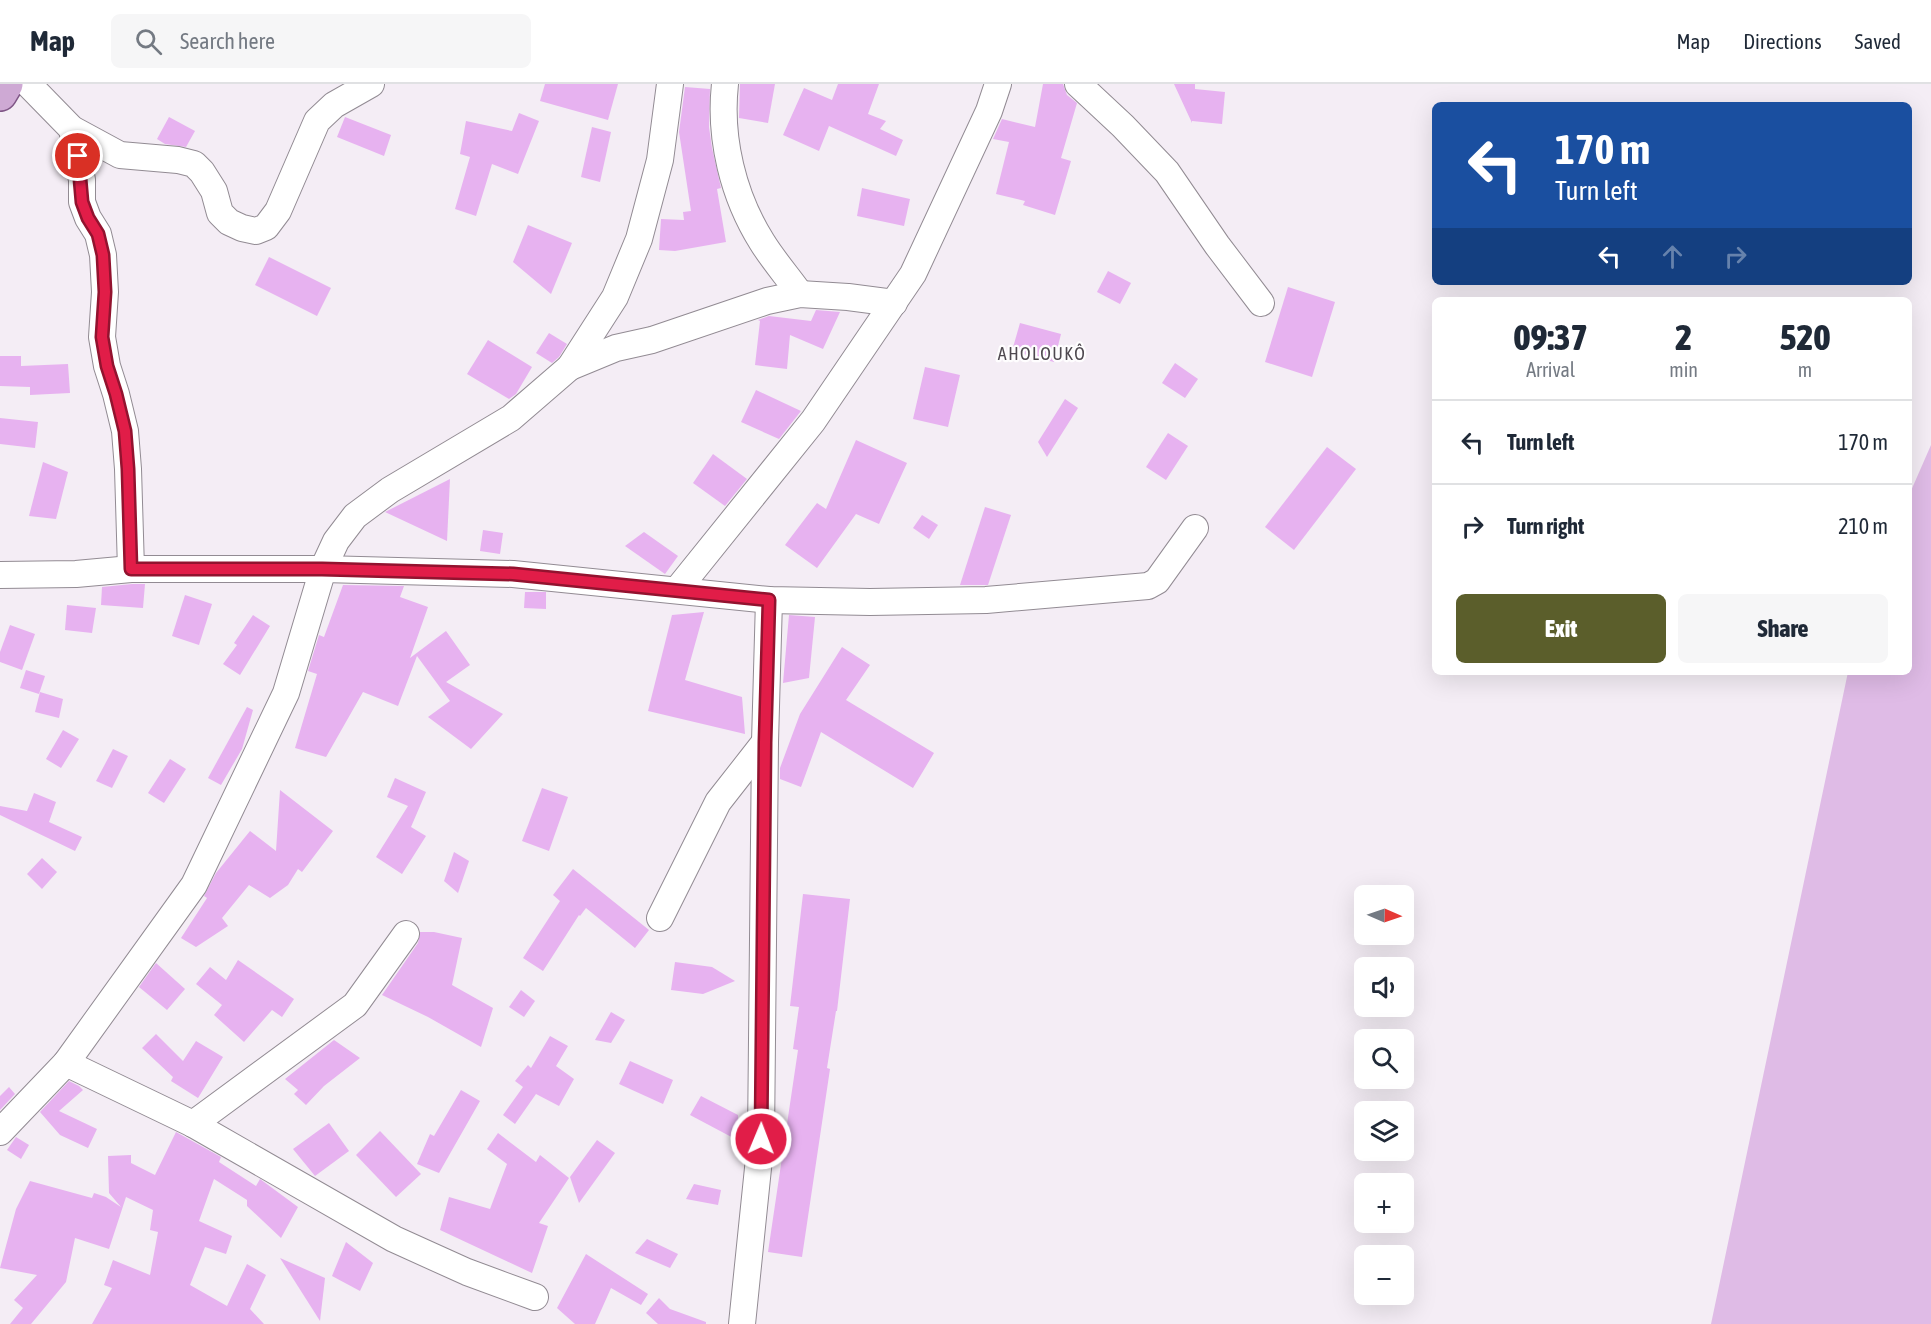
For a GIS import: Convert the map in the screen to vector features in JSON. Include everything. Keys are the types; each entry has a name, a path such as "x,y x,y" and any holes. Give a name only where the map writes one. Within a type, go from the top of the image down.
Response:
{"main road":[{"path":"0,94 6,84"}],"street":[{"path":"28,84 72,129 120,155 178,160 194,164 214,191 220,213 224,218 242,228 256,231 266,227 278,211 317,121 334,105 371,84"},
{"path":"0,1132 66,1063 194,885 286,693 322,569 336,541 355,516 390,490 511,418 570,367 615,297 639,239 660,160 670,84"},
{"path":"725,84 723,103 727,154 742,205 762,243 800,294"},
{"path":"677,590 813,421 913,274 989,111 998,84"},
{"path":"1078,84 1167,172 1217,245 1261,303"},
{"path":"72,129 82,180 82,202 98,234 103,255 105,292 102,337 107,366 125,431 131,569"},
{"path":"570,367 616,348 652,340 767,301 800,294 894,303"},
{"path":"0,575 76,574 131,569 322,569 513,574 769,600 975,601 1148,586 1157,581 1195,528"},
{"path":"742,1324 761,1139 765,742 769,600"},
{"path":"660,918 718,802 765,742"},
{"path":"193,1124 355,1005 406,934"},
{"path":"66,1063 193,1124 394,1239 467,1272 535,1297"}],"shaded area":[{"path":"1931,445 1931,1324 1711,1324 1847,675 1912,675 1912,488"}],"building":[{"path":"545,84 618,84 608,120 540,101"},
{"path":"740,84 775,84 768,123 739,118"},
{"path":"838,84 879,84 868,114 886,121 880,129 903,140 896,156 829,126 819,151 783,135 804,88 832,100"},
{"path":"1043,84 1063,84 1067,95 1077,103 1061,158 1071,161 1055,215 1023,205 1025,201 996,194 1009,142 993,139 1002,119 1035,127"},
{"path":"1174,84 1195,84 1195,89 1225,92 1222,124 1192,121 1192,123"},
{"path":"685,87 710,89 709,127 721,188 717,189 726,242 675,251 659,250 661,219 684,220 683,212 691,211 679,132"},
{"path":"519,113 539,121 518,174 492,164 476,216 455,209 470,157 460,154 466,121 512,131"},
{"path":"169,117 195,131 186,147 165,144 157,139"},
{"path":"345,117 391,135 384,156 337,137"},
{"path":"592,127 611,132 600,182 581,177"},
{"path":"862,188 910,199 904,226 857,216"},
{"path":"528,225 572,243 551,294 513,262"},
{"path":"269,257 331,288 317,316 255,285"},
{"path":"1108,271 1131,283 1120,304 1097,292"},
{"path":"1288,287 1335,302 1312,377 1265,362"},
{"path":"816,310 840,312 823,349 790,335 787,369 755,365 760,321 758,320 769,316 811,321"},
{"path":"1020,323 1061,334 1054,362 1012,351"},
{"path":"549,333 567,344 552,363 536,353"},
{"path":"488,340 532,367 516,394 509,399 467,374"},
{"path":"0,356 21,356 21,366 68,364 70,393 30,395 30,387 0,386"},
{"path":"1175,363 1198,379 1185,398 1162,383"},
{"path":"925,367 960,375 948,427 913,419"},
{"path":"756,390 801,411 779,439 741,422"},
{"path":"1065,399 1078,408 1047,457 1038,442"},
{"path":"0,418 38,422 35,448 0,444"},
{"path":"1168,433 1188,446 1166,480 1146,467"},
{"path":"856,440 907,463 879,524 856,514 817,568 785,545 817,503 826,509"},
{"path":"1327,447 1356,469 1294,550 1265,527"},
{"path":"713,454 747,479 725,506 693,483"},
{"path":"43,462 68,472 56,519 29,516"},
{"path":"450,479 447,541 385,512"},
{"path":"985,507 1011,515 988,585 960,585"},
{"path":"922,515 938,525 929,539 913,528"},
{"path":"483,530 503,533 500,554 480,551"},
{"path":"644,532 678,556 665,574 625,546"},
{"path":"145,584 143,608 101,605 102,587"},
{"path":"343,585 404,586 400,597 428,607 410,658 446,631 470,665 446,682 503,714 471,749 428,717 450,701 417,656 398,706 363,692 326,757 295,748 317,674 308,671 319,635 324,637"},
{"path":"525,592 546,592 546,609 524,608"},
{"path":"185,595 212,604 199,645 172,636"},
{"path":"67,605 96,608 92,633 65,630"},
{"path":"704,612 685,680 742,697 745,734 648,711 672,615"},
{"path":"253,615 270,626 240,675 223,664 237,645 234,643"},
{"path":"789,615 815,617 809,678 783,683"},
{"path":"10,625 35,634 22,670 0,662 0,652"},
{"path":"842,647 870,665 846,700 934,753 913,788 821,732 801,787 780,779 780,768 800,714"},
{"path":"26,670 45,676 39,694 20,688"},
{"path":"40,692 63,699 59,718 35,712"},
{"path":"247,707 253,710 242,749 221,785 208,778"},
{"path":"63,730 79,739 61,768 46,759"},
{"path":"113,749 128,756 112,788 96,781"},
{"path":"170,759 186,769 164,803 148,793"},
{"path":"395,778 426,792 411,827 426,836 402,874 376,857 408,806 387,797"},
{"path":"542,788 568,797 549,851 522,841"},
{"path":"280,790 333,831 302,872 298,869 288,885 270,898 249,885 222,918 228,926 196,947 181,938 207,898 204,896 216,873 250,831 276,851"},
{"path":"34,793 56,802 49,822 82,837 75,851 0,815 0,806 27,811"},
{"path":"454,852 469,861 458,893 444,881"},
{"path":"42,858 57,872 42,889 27,874"},
{"path":"573,869 649,930 635,948 586,908 579,915 543,971 523,958 560,901 553,895"},
{"path":"803,894 850,899 837,1011 827,1068 830,1069 802,1257 768,1252 798,1050 793,1049 799,1007 790,1006"},
{"path":"420,932 434,932 462,938 452,985 493,1008 481,1047 428,1017 382,995 418,943"},
{"path":"238,960 294,999 282,1017 272,1010 244,1042 214,1015 222,1005 196,984 210,967 226,980"},
{"path":"675,962 712,967 735,981 703,994 671,990"},
{"path":"156,963 185,989 167,1010 139,987"},
{"path":"521,990 535,1001 524,1017 509,1007"},
{"path":"611,1012 625,1020 611,1043 595,1040"},
{"path":"156,1034 183,1061 196,1041 223,1057 198,1098 171,1081 173,1077 142,1048"},
{"path":"550,1036 568,1046 556,1066 574,1079 559,1106 536,1094 515,1124 503,1115 523,1087 515,1081 528,1065 531,1068"},
{"path":"334,1040 360,1058 324,1086 306,1105 294,1094 298,1090 285,1079"},
{"path":"630,1061 673,1080 663,1104 619,1084"},
{"path":"69,1081 83,1090 59,1111 97,1129 88,1148 60,1135 40,1112"},
{"path":"9,1087 15,1094 0,1110 0,1096"},
{"path":"461,1090 480,1101 439,1173 417,1164 430,1134 434,1136"},
{"path":"701,1096 738,1115 739,1141 690,1115"},
{"path":"329,1123 349,1151 315,1176 293,1149"},
{"path":"380,1131 421,1174 396,1197 356,1155"},
{"path":"176,1132 221,1157 219,1162 256,1186 260,1179 298,1207 281,1238 247,1206 247,1200 214,1179 199,1221 232,1236 226,1254 205,1247 190,1285 227,1306 247,1264 266,1275 250,1309 264,1324 92,1324 112,1288 104,1285 113,1260 150,1275 158,1232 150,1230 153,1210 126,1197 109,1249 75,1238 66,1282 31,1324 10,1324 23,1308 14,1300 37,1275 0,1268 16,1209 30,1181 92,1198 94,1193 106,1197 121,1207 109,1193 108,1156 131,1155 131,1163 155,1175"},
{"path":"498,1133 536,1162 540,1155 569,1178 539,1223 548,1226 532,1273 440,1230 449,1197 490,1209 507,1164 487,1149"},
{"path":"16,1137 29,1145 21,1159 7,1150"},
{"path":"597,1140 615,1153 579,1203 570,1177"},
{"path":"694,1184 721,1190 718,1205 686,1199"},
{"path":"647,1239 678,1254 670,1268 635,1253"},
{"path":"346,1242 373,1263 360,1291 332,1276"},
{"path":"586,1254 648,1294 641,1305 611,1288 595,1324 575,1324 557,1308"},
{"path":"280,1258 325,1278 320,1321"},
{"path":"659,1298 670,1309 706,1322 706,1324 658,1324 646,1313"}],"district":[{"name":"AHOLOUKÔ","path":"1042,353"}],"route":[{"path":"78,156 82,180 82,202 98,234 103,255 105,292 102,337 107,366 125,431 131,569 322,569 513,574 769,600 765,742 764,1022 761,1139"}]}
